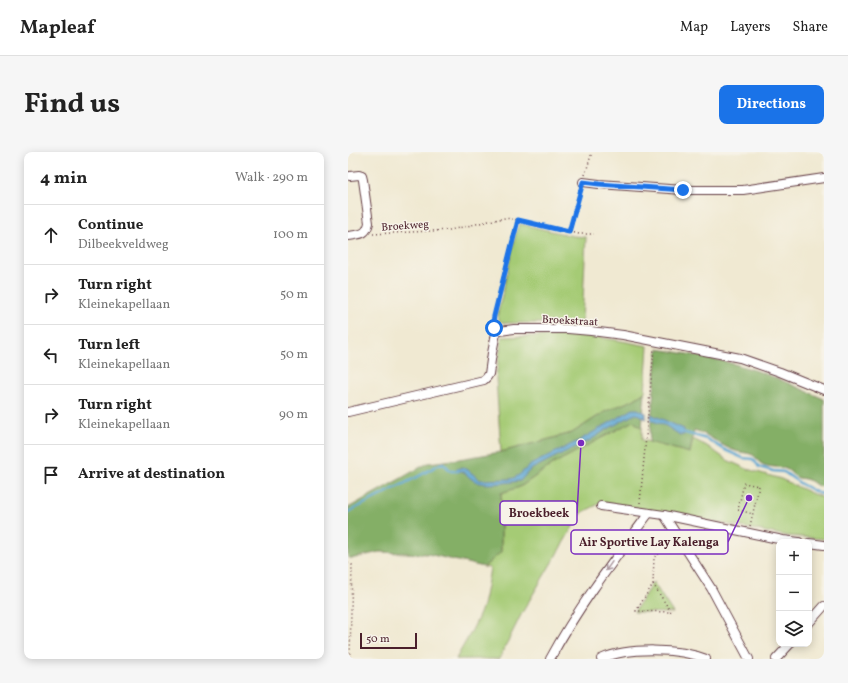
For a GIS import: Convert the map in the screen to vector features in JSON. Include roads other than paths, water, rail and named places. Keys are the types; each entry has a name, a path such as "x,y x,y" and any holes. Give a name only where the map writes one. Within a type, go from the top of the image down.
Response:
{"street":[{"path":"348,236 365,232 370,223 362,176 350,176"},
{"path":"583,182 683,190 743,190 824,178"},
{"name":"Broekstraat","path":"348,412 484,380 489,374 496,333 514,329 580,329 740,358 824,390"},
{"path":"601,506 664,515 778,539"},
{"path":"550,659 585,600 650,513"},
{"path":"664,515 711,588 749,659"},
{"path":"812,543 824,545"},
{"path":"812,620 824,606"},
{"path":"776,659 787,647"},
{"path":"601,659 625,653 652,650 678,652 706,659"}],"water":[{"path":"633,409 638,409 646,413 646,419 636,414 631,416 589,441 530,470 520,481 485,484 473,480 462,471 457,472 456,469 463,467 480,480 513,478 532,464 578,441"},
{"path":"651,414 684,429 684,435 680,435 666,426 650,420"}],"waterway":[{"path":"682,432 707,439 725,450 743,458 753,459 759,467 784,472 801,484 818,493 824,494"},
{"path":"348,512 443,463 451,471 458,471"}],"place":[{"name":"Broekbeek","path":"581,443"},
{"name":"Air Sportive Lay Kalenga","path":"749,498"}]}
